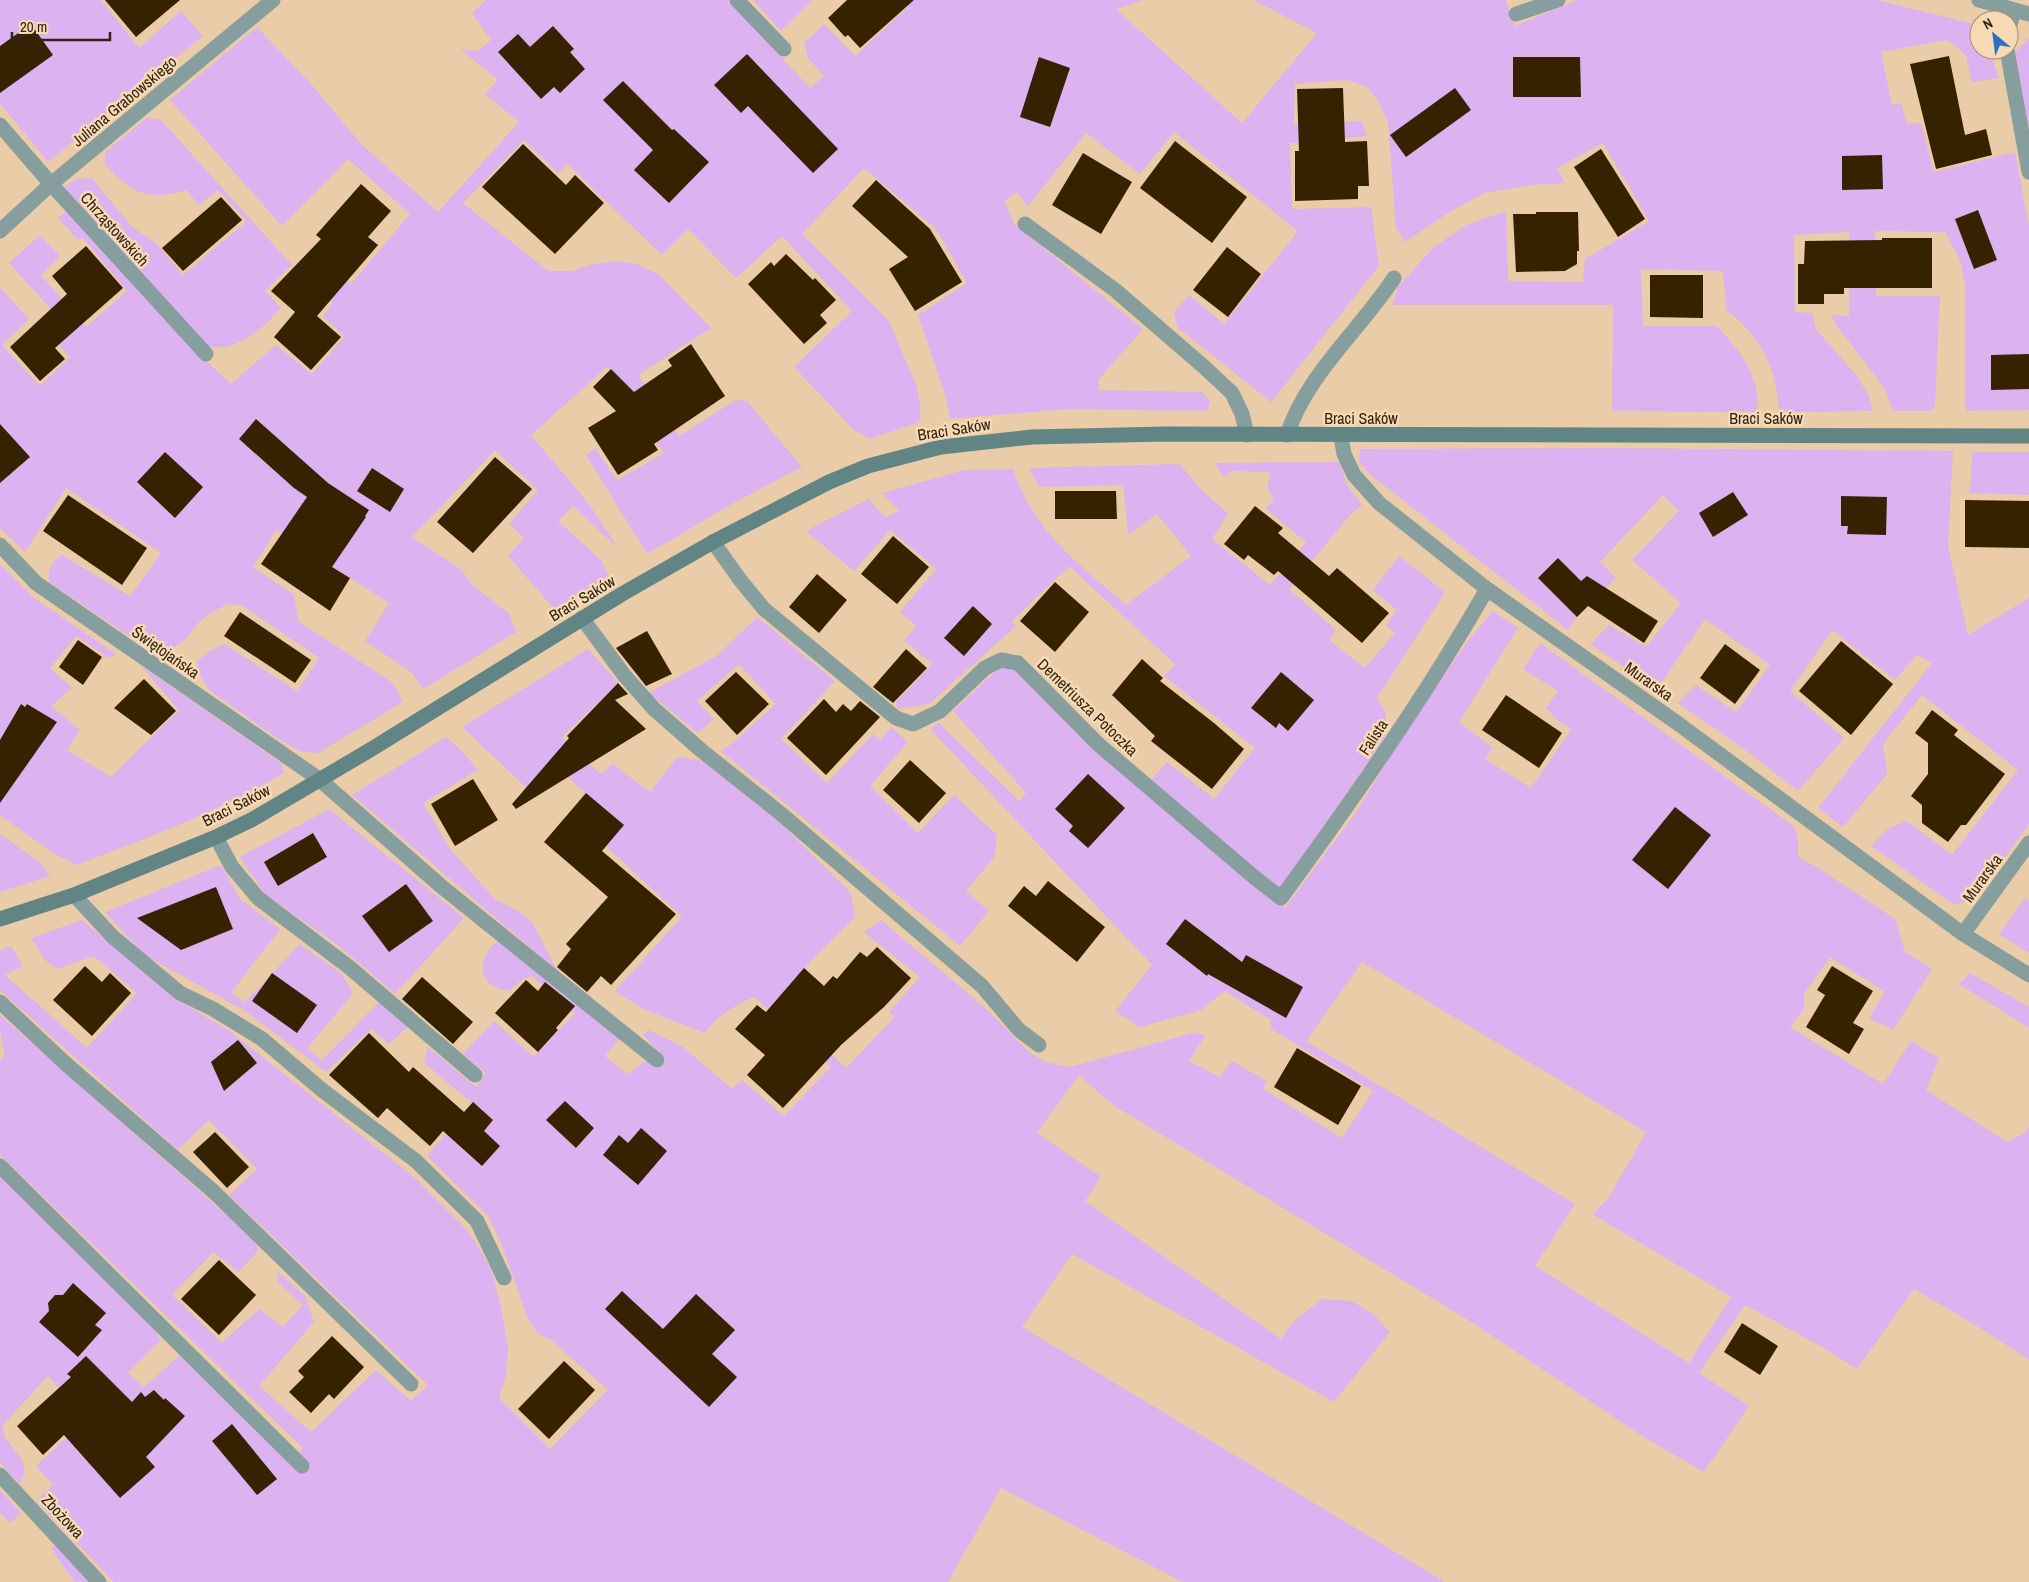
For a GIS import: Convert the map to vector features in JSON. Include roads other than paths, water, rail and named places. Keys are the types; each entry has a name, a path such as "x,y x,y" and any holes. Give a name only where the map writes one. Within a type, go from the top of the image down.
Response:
{"street":[{"name":"Juliana Grabowskiego","path":"0,231 51,184 273,0"},
{"path":"737,0 784,49"},
{"path":"1516,14 1558,0"},
{"path":"1979,0 2011,10"},
{"path":"2008,60 2029,172"},
{"name":"Chrząstowskich","path":"0,124 51,184 206,354"},
{"path":"1025,224 1115,290 1232,393 1242,414 1246,435"},
{"path":"1286,435 1294,414 1316,376 1377,303 1394,278"},
{"name":"Braci Saków","path":"0,919 74,895 253,819 370,750 582,618 713,542 829,482 868,466 941,447 1032,437 1246,435 2029,436"},
{"name":"Murarska","path":"1341,436 1344,454 1354,475 1379,503 1487,589 1680,725 1963,934 2029,975"},
{"name":"Demetriusza Potoczka","path":"713,542 741,582 764,609 896,718 913,724 940,711 985,668 1001,660 1018,663 1098,744 1281,898"},
{"name":"Świętojańska","path":"0,545 36,583 319,779 442,887 657,1060"},
{"name":"Falista","path":"1281,898 1360,789 1456,642 1487,589"},
{"path":"582,618 624,675 654,709 982,986 1019,1030 1039,1046"},
{"path":"216,836 232,867 258,898 349,967 475,1075"},
{"name":"Murarska","path":"1963,934 2029,843"},
{"path":"74,895 113,937 180,993 213,1009 262,1039 322,1090 416,1160 477,1221 504,1278"},
{"path":"0,1002 66,1064 214,1192 411,1384"},
{"path":"0,1166 302,1466"},
{"name":"Zbożowa","path":"0,1475 99,1582"}]}
